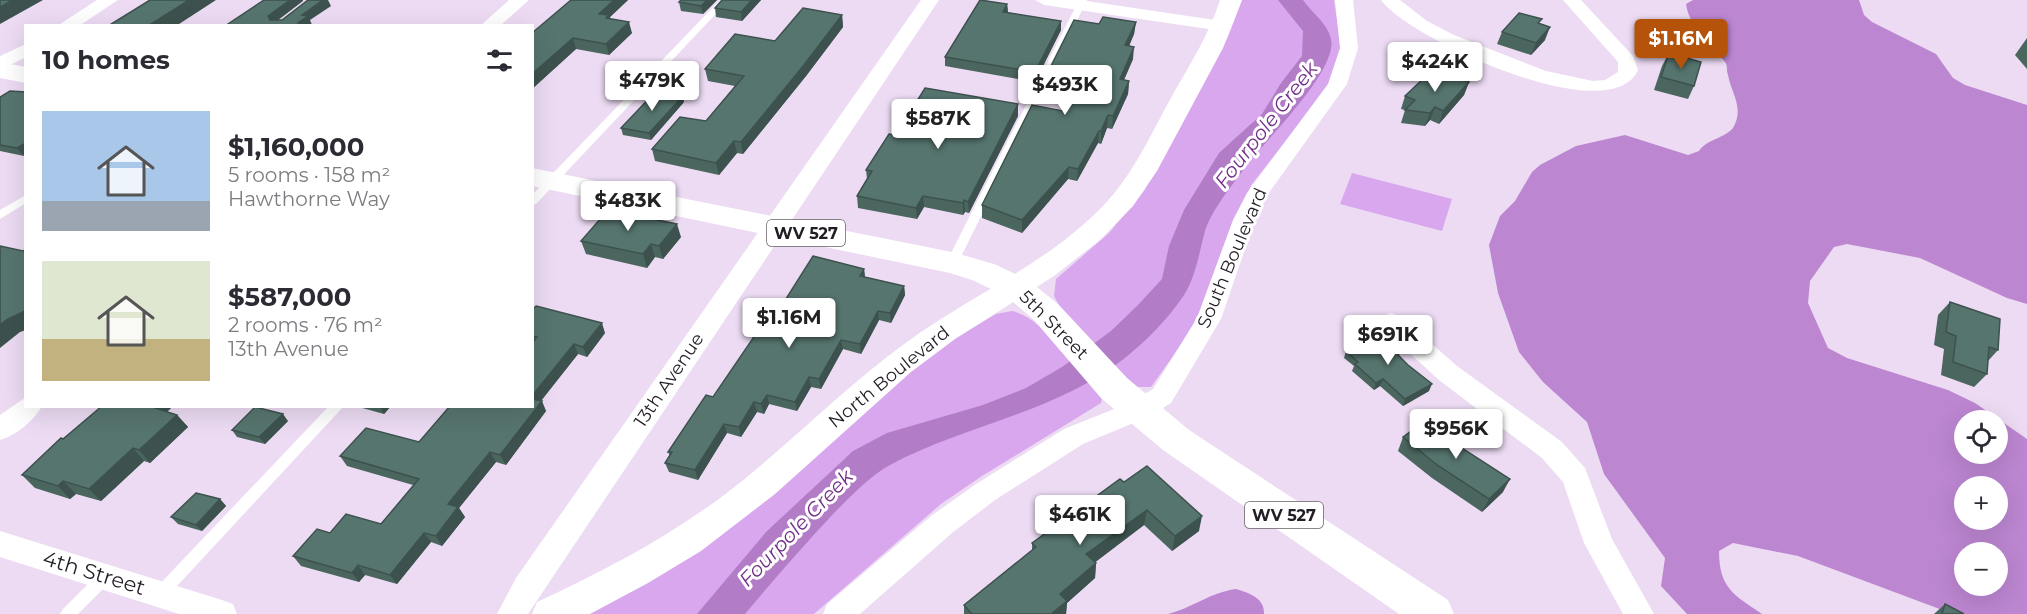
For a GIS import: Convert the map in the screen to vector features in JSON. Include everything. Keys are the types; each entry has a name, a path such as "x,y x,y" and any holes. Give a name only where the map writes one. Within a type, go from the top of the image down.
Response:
{"main road":[{"path":"0,70 24,75"},
{"name":"5th Street","path":"539,187 774,226 952,263 983,272 1017,288 1062,328 1126,399 1194,454 1433,614"}],"street":[{"path":"69,24 109,0"},
{"path":"491,24 520,0"},
{"name":"13th Avenue","path":"512,614 527,587 930,0"},
{"path":"1044,0 1227,13"},
{"name":"South Boulevard","path":"838,614 915,545 989,489 1093,427 1126,399 1152,405 1171,384 1209,319 1223,285 1244,220 1258,193 1337,84 1349,48 1344,0"},
{"path":"1390,0 1400,11 1462,44 1546,78 1580,86 1610,85 1620,80 1628,73 1629,66 1626,60 1572,0"},
{"name":"North Boulevard","path":"551,614 656,561 692,538 764,484 918,349 1017,288 1076,247 1098,228 1125,198 1144,169 1227,13"},
{"path":"0,64 24,50"},
{"path":"1391,322 1448,373 1552,450 1575,476 1599,543 1639,614"},
{"path":"0,430 27,408"},
{"name":"4th Street","path":"0,544 222,614"}],"lane":[{"path":"539,187 725,0"},
{"path":"952,263 1082,3"},
{"path":"0,215 24,199"},
{"path":"160,594 336,408"},
{"path":"68,614 105,577"}],"shaded area":[{"path":"1242,0 1334,0 1341,48 1331,83 1252,184 1239,210 1204,303 1188,335 1151,387 1133,387 1060,307 1054,296 1056,279 1109,233 1144,191 1228,37"},
{"path":"1693,0 1859,0 1864,15 1872,22 1936,54 1953,78 1965,85 2027,105 2027,304 2007,298 1920,258 1847,244 1834,247 1810,281 1808,303 1828,348 1847,358 1948,390 1985,410 1954,410 1954,464 2008,464 2008,426 2027,439 2027,614 1953,614 1798,556 1733,543 1719,551 1725,582 1736,595 1762,614 1687,614 1661,586 1665,558 1604,474 1587,422 1543,382 1519,352 1498,293 1489,245 1500,216 1515,201 1532,172 1540,165 1576,146 1625,135 1688,155 1699,151 1707,143 1728,132 1735,124 1738,111 1726,63 1696,28 1686,4"},
{"path":"1352,173 1452,199 1442,231 1340,204"},
{"path":"1012,311 1037,324 1049,335 1102,398 1101,403 941,504 814,614 585,614 954,339 996,314"},
{"path":"1236,589 1251,594 1259,600 1264,608 1264,614 1168,614 1217,594"}],"water":[{"name":"Fourpole Creek","path":"1278,0 1303,0 1327,28 1331,49 1326,64 1305,96 1251,160 1216,209 1205,231 1192,280 1178,304 1157,329 1125,358 1098,377 1070,392 919,451 875,475 835,512 745,614 697,614 766,532 853,451 887,433 983,405 1026,388 1062,367 1111,331 1138,305 1162,279 1169,246 1184,210 1219,153 1262,114 1281,83 1302,56 1303,31"}],"building":[{"path":"0,0 12,0 0,7"},
{"path":"150,0 189,0 151,24 111,24"},
{"path":"264,0 290,0 268,16 270,20 282,20 308,0 323,0 302,15 308,16 298,23 302,24 228,24"},
{"path":"571,0 614,0 599,14 609,15 606,18 629,22 606,44 573,38 534,72 534,31"},
{"path":"681,0 707,0 701,6 679,2"},
{"path":"722,0 752,0 741,12 715,8"},
{"path":"980,0 1007,4 1003,12 1061,21 1035,72 945,57"},
{"path":"803,8 842,15 741,142 734,141 716,163 652,149 680,117 706,121 744,76 705,69 735,34 775,41"},
{"path":"1519,13 1542,19 1538,23 1550,27 1536,43 1502,32"},
{"path":"1103,17 1136,22 1125,45 1134,47 1120,79 1129,81 1113,116 1108,115 1078,169 1069,167 1022,220 982,205 1032,105 1063,111 1080,78 1048,72 1074,20 1099,24"},
{"path":"1669,53 1701,62 1694,86 1661,77"},
{"path":"1444,73 1469,82 1443,111 1435,107 1430,113 1405,110 1415,100 1405,96 1425,77 1436,81"},
{"path":"925,88 1018,104 968,202 923,196 916,208 857,196 872,171 866,170 889,134 896,135"},
{"path":"10,91 24,92 24,144 17,148 0,145 0,97"},
{"path":"656,91 683,96 649,133 621,128"},
{"path":"608,210 677,224 659,246 651,244 643,254 581,241"},
{"path":"0,246 24,250 24,311 0,325"},
{"path":"813,256 864,269 860,276 904,286 890,313 878,311 860,344 841,340 819,379 809,377 795,402 767,395 761,404 754,402 739,427 724,424 695,470 665,463 672,452 668,452 706,395 713,397 773,309 779,310"},
{"path":"1950,302 2000,319 1998,350 1989,347 1987,374 1953,362 1956,336 1946,332"},
{"path":"536,306 602,323 583,347 574,344 534,394 534,341 537,337 534,336 534,308"},
{"path":"1380,333 1401,350 1396,353 1408,365 1432,384 1405,399 1383,379 1376,383 1355,364 1358,362 1346,351"},
{"path":"534,399 542,401 500,455 490,452 448,504 458,507 436,536 424,533 390,575 358,565 352,573 293,556 317,529 330,533 346,514 381,524 419,479 340,456 366,428 419,442 448,408 534,408"},
{"path":"100,408 155,408 177,415 139,450 133,448 89,489 63,481 58,486 22,475 61,438 63,439"},
{"path":"254,408 283,414 259,437 232,430"},
{"path":"1425,421 1510,479 1489,499 1437,465 1403,437"},
{"path":"1147,466 1202,516 1175,536 1147,510 1086,554 1096,563 1060,594 1067,601 1051,614 972,614 964,605 1036,547 1032,543 1120,479 1124,482"},
{"path":"196,493 220,499 196,525 171,517"},
{"path":"1945,604 1964,614 1942,614"}]}
